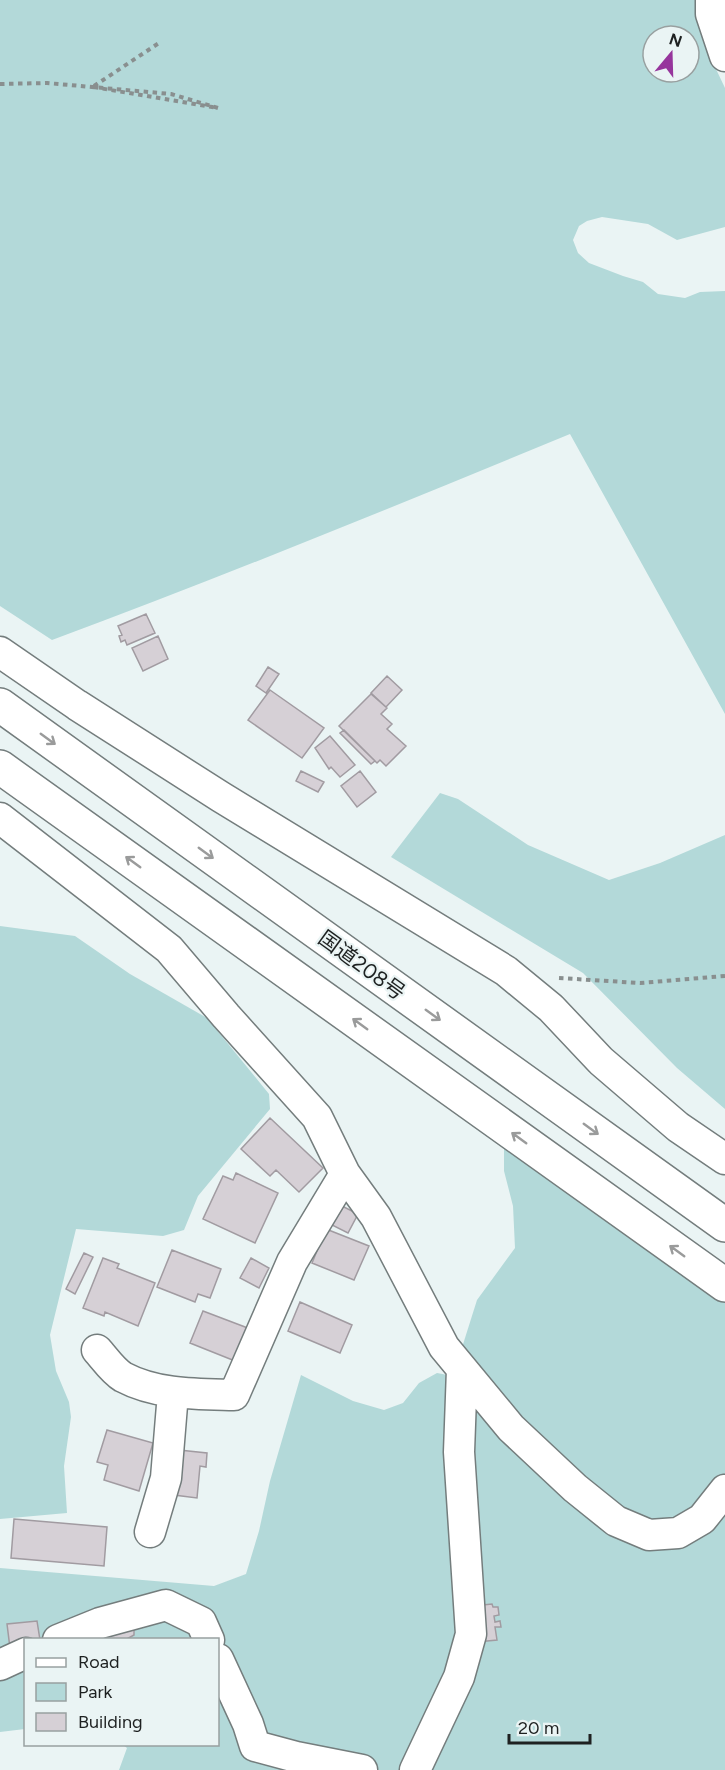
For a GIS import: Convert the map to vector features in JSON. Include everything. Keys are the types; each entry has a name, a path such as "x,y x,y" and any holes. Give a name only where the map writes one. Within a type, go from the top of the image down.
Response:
{"highway":[{"name":"国道208号","path":"0,705 725,1225"},
{"path":"0,767 725,1285"}],"street":[{"path":"711,0 711,14 725,56"},
{"path":"0,652 77,705 221,797 506,971 551,1008 602,1061 678,1126 725,1159"},
{"path":"0,818 169,949 317,1117 345,1174 376,1217 444,1347 511,1428 575,1488 616,1521 649,1535 678,1533 702,1519 725,1490"},
{"path":"97,1350 122,1376 173,1393 234,1395 292,1262 345,1174"},
{"path":"415,1770 459,1677 471,1634 459,1452 462,1369"},
{"path":"150,1532 166,1478 173,1393"},
{"path":"63,1638 100,1623 166,1605 201,1622 207,1638"},
{"path":"0,1665 24,1654"},
{"path":"219,1661 248,1724 255,1746 296,1758 362,1770"}],"path":[{"path":"93,87 159,44"},
{"path":"0,84 48,83 93,87 171,94 218,108 93,87"},
{"path":"557,978 640,983 725,976"}],"green space":[{"path":"0,0 698,0 705,46 725,88 725,227 677,240 648,224 602,217 579,226 573,240 578,253 589,263 643,282 658,294 685,298 700,292 725,291 725,714 570,434 247,565 52,640 0,606"},
{"path":"440,793 458,799 528,845 609,880 660,863 725,835 725,1109 677,1068 583,973 391,857"},
{"path":"0,926 75,936 130,974 207,1018 269,1094 270,1109 198,1196 184,1230 163,1236 76,1229 50,1335 56,1371 69,1402 71,1417 64,1466 67,1513 0,1519"},
{"path":"504,1146 725,1303 725,1770 119,1770 127,1748 124,1746 219,1746 219,1638 24,1638 24,1729 0,1732 0,1568 214,1586 246,1574 301,1375 353,1401 384,1410 403,1403 419,1383 437,1373 453,1376 477,1300 515,1248 513,1206 504,1171"}],"building":[{"path":"146,614 155,633 127,645 125,640 121,642 119,636 122,635 118,626"},
{"path":"158,636 168,659 143,671 132,648"},
{"path":"268,667 279,674 266,693 256,686"},
{"path":"387,676 402,690 386,707 371,693"},
{"path":"270,690 324,728 302,758 248,720"},
{"path":"371,694 387,708 381,714 392,724 387,729 406,746 386,766 380,760 377,763 339,726"},
{"path":"344,730 375,761 371,764 340,733"},
{"path":"330,736 355,765 340,777 331,767 329,769 315,748"},
{"path":"301,771 324,782 318,792 296,781"},
{"path":"360,771 376,792 357,807 341,786"},
{"path":"270,1118 323,1168 299,1192 276,1170 270,1176 241,1149"},
{"path":"236,1173 278,1193 255,1243 203,1219 223,1176 233,1180"},
{"path":"338,1204 358,1214 348,1233 328,1223"},
{"path":"326,1229 369,1246 354,1280 312,1263"},
{"path":"172,1250 221,1269 210,1298 198,1294 195,1302 157,1287"},
{"path":"84,1253 93,1257 75,1294 66,1289"},
{"path":"103,1258 119,1264 117,1268 155,1283 138,1326 105,1312 104,1316 83,1308"},
{"path":"251,1258 269,1268 259,1288 240,1278"},
{"path":"300,1302 352,1325 340,1353 288,1331"},
{"path":"203,1311 253,1330 240,1363 190,1343"},
{"path":"107,1430 153,1443 139,1491 104,1480 108,1465 97,1462"},
{"path":"179,1450 207,1453 206,1467 200,1466 197,1498 174,1495"},
{"path":"14,1519 107,1527 104,1566 11,1558"},
{"path":"492,1604 493,1607 498,1607 499,1615 494,1616 495,1622 500,1621 501,1627 495,1627 497,1640 477,1642 473,1606"},
{"path":"37,1621 40,1638 24,1638 24,1641 10,1648 7,1624"},
{"path":"134,1623 134,1635 129,1638 84,1638"}]}
